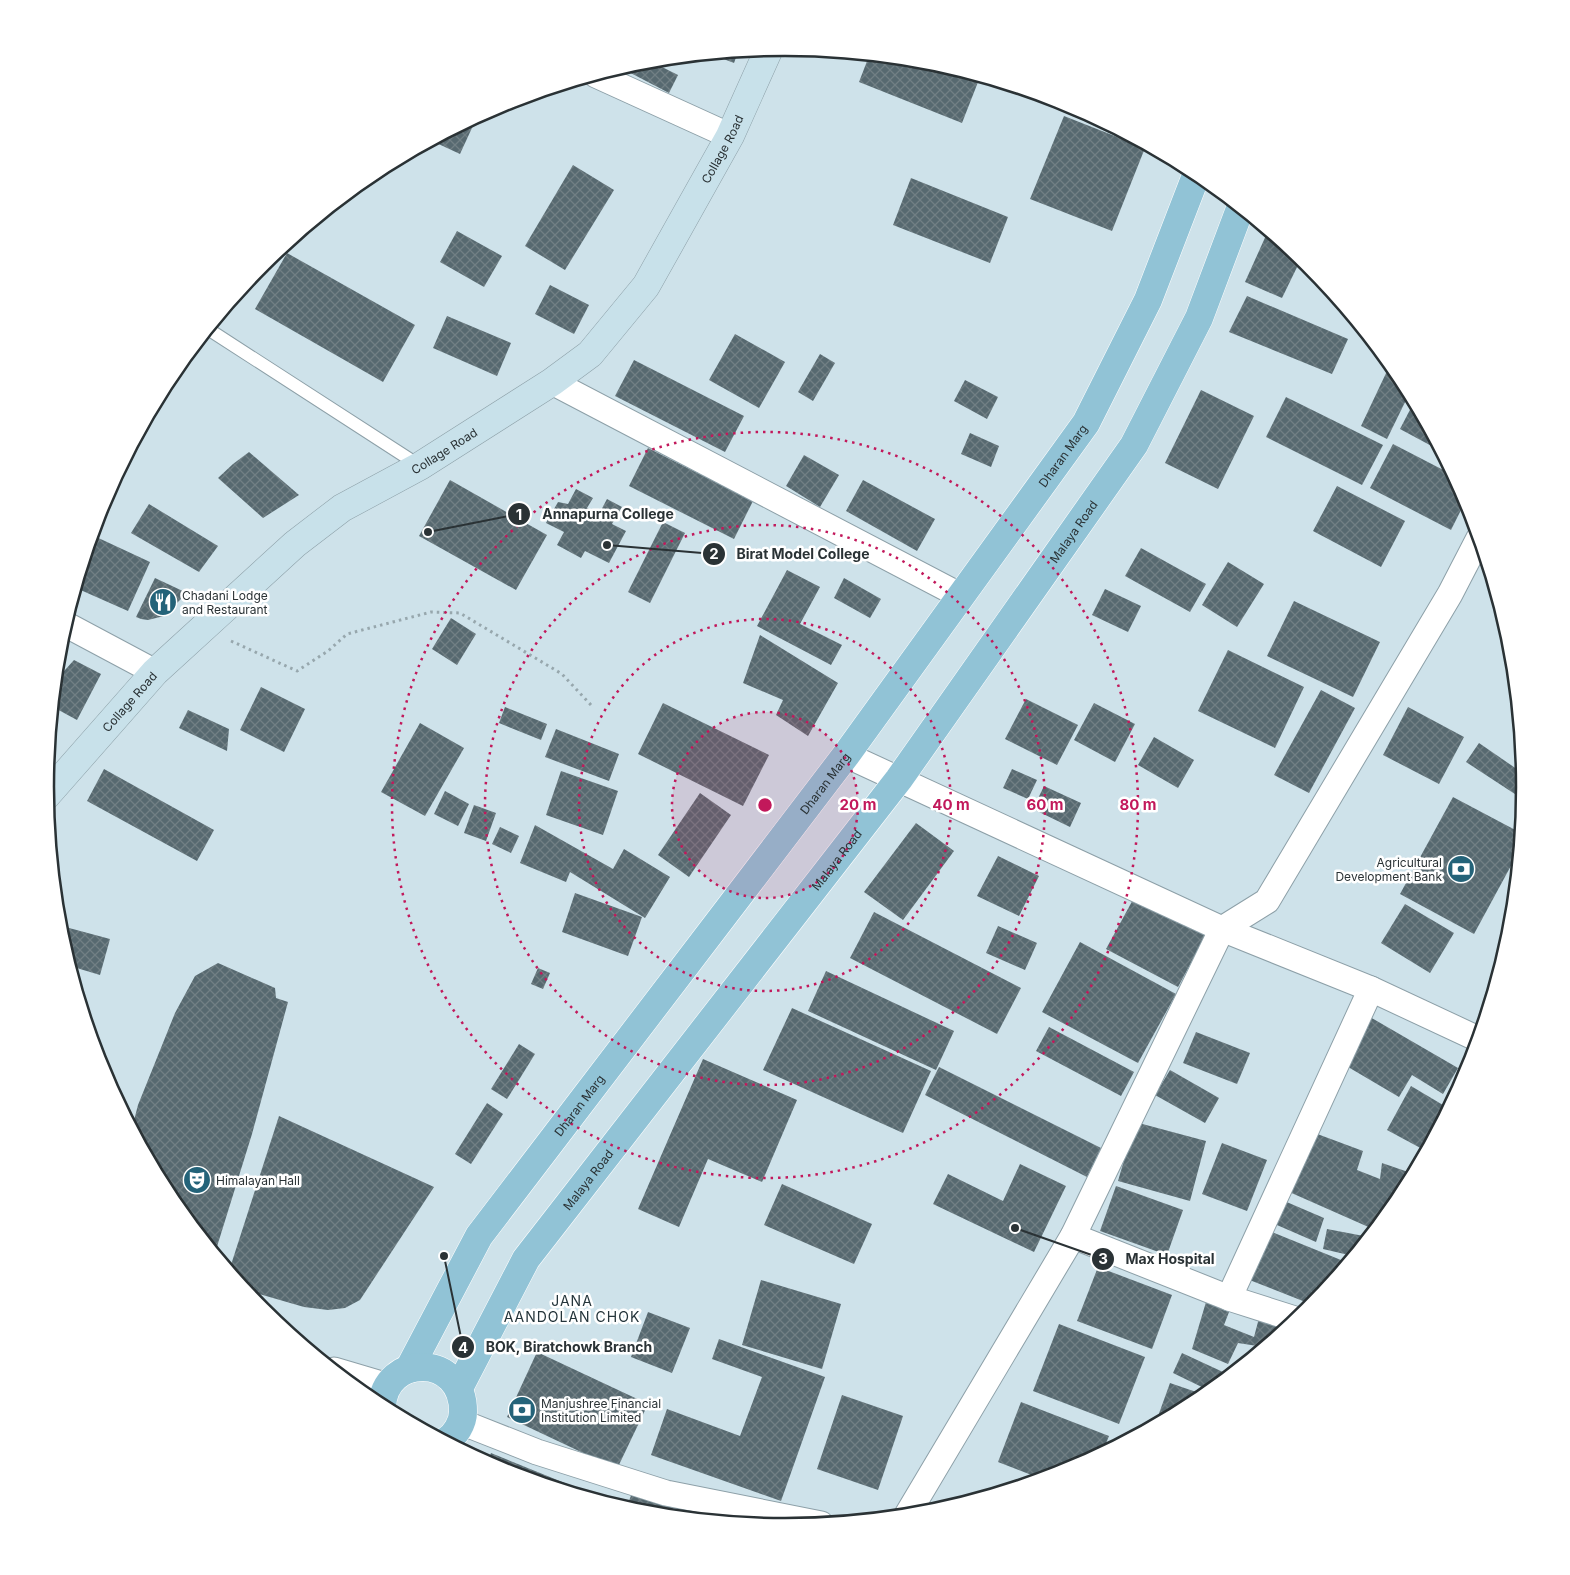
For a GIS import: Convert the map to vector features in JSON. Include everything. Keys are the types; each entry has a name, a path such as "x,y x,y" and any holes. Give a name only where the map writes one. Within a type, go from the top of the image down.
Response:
{"main road":[{"name":"Dharan Marg","path":"410,1369 479,1236 846,755 1086,423 1148,300 1194,181"},
{"name":"Malaya Road","path":"459,1388 526,1259 898,780 1134,445 1199,318 1238,214"},
{"path":"385,1397 397,1376 410,1369 424,1367 438,1370 450,1377 459,1388 463,1401 463,1416 453,1432"}],"street":[{"name":"Collage Road","path":"54,787 155,672 295,544 342,508 420,466 552,382 590,354 646,286 730,136 766,57"},
{"path":"605,79 730,136"},
{"path":"552,382 961,596"},
{"path":"912,1507 1073,1236 1222,929 1268,901 1450,594 1475,546"},
{"path":"72,628 155,672"},
{"path":"846,755 1222,929 1370,989 1472,1036"},
{"path":"1230,1298 1370,989"},
{"path":"1073,1236 1230,1298 1289,1317"},
{"path":"367,1388 385,1397"},
{"path":"453,1432 537,1452 666,1493 794,1519"}],"lane":[{"path":"213,332 420,466"}],"path":[{"path":"204,627 298,671 328,651 347,634 431,612 460,613 562,674 591,705"}],"building":[{"path":"736,58 734,63 724,59"},
{"path":"867,62 928,70 978,82 962,123 859,82"},
{"path":"662,67 678,75 669,93 630,73"},
{"path":"1064,116 1120,138 1144,150 1112,231 1030,199"},
{"path":"472,127 460,154 439,144"},
{"path":"573,165 614,190 565,270 525,246"},
{"path":"911,178 1008,217 990,263 893,225"},
{"path":"457,231 502,256 484,287 440,262"},
{"path":"1265,237 1298,266 1282,298 1245,282"},
{"path":"287,253 415,325 383,382 255,309"},
{"path":"550,285 589,305 574,334 535,314"},
{"path":"1247,296 1348,339 1332,374 1229,332"},
{"path":"447,316 511,343 497,376 433,348"},
{"path":"735,334 785,362 759,408 709,380"},
{"path":"820,354 835,363 813,401 798,392"},
{"path":"634,360 744,416 725,452 615,396"},
{"path":"1387,372 1405,401 1387,439 1361,426"},
{"path":"965,380 998,397 987,419 954,401"},
{"path":"1201,390 1254,416 1218,489 1165,463"},
{"path":"1286,397 1383,445 1362,485 1266,437"},
{"path":"1410,409 1431,446 1400,429"},
{"path":"970,433 999,446 991,467 961,454"},
{"path":"1393,444 1444,470 1461,509 1451,530 1370,488"},
{"path":"648,448 753,501 734,539 629,486"},
{"path":"249,452 299,495 263,518 218,478"},
{"path":"804,455 839,475 820,507 786,486"},
{"path":"450,480 547,535 516,590 419,536"},
{"path":"863,480 935,519 917,551 846,511"},
{"path":"1337,486 1405,521 1381,567 1313,531"},
{"path":"576,489 593,498 587,508 599,514 607,499 622,507 612,524 626,531 609,563 585,551 581,558 557,545 564,532 546,523 558,502 568,504"},
{"path":"149,504 218,546 199,572 131,533"},
{"path":"663,522 685,533 650,603 628,592"},
{"path":"98,538 150,562 128,611 81,590"},
{"path":"1141,548 1206,584 1190,612 1125,576"},
{"path":"1228,562 1264,584 1237,627 1202,605"},
{"path":"787,570 820,587 800,624 842,645 831,665 757,626"},
{"path":"155,578 187,593 164,616 148,620 136,617"},
{"path":"844,578 881,599 870,618 834,598"},
{"path":"1105,589 1141,606 1128,632 1092,615"},
{"path":"1294,601 1380,642 1353,697 1267,656"},
{"path":"451,618 476,634 457,665 432,649"},
{"path":"760,635 838,683 808,736 776,715 783,700 743,683"},
{"path":"1228,650 1304,687 1275,748 1198,711"},
{"path":"74,660 101,674 77,720 58,710 63,672"},
{"path":"261,687 305,709 284,752 240,730"},
{"path":"1321,690 1355,708 1309,793 1274,775"},
{"path":"1026,699 1078,725 1057,765 1005,739"},
{"path":"663,703 769,755 743,806 638,754"},
{"path":"1094,703 1135,724 1115,762 1074,740"},
{"path":"505,707 547,724 541,740 499,723"},
{"path":"1408,707 1464,737 1439,784 1383,755"},
{"path":"188,710 229,729 227,751 179,728"},
{"path":"420,723 464,748 425,816 381,792"},
{"path":"556,729 619,754 609,781 545,757"},
{"path":"1154,737 1194,760 1178,788 1138,765"},
{"path":"1479,743 1516,768 1516,795 1466,762"},
{"path":"104,769 214,830 197,861 87,801"},
{"path":"1012,769 1037,780 1028,799 1003,788"},
{"path":"561,771 618,791 603,835 546,815"},
{"path":"1044,786 1081,803 1070,827 1033,809"},
{"path":"445,791 469,804 458,826 434,814"},
{"path":"700,793 731,815 689,877 658,855"},
{"path":"1453,797 1515,830 1512,864 1474,934 1400,894"},
{"path":"474,805 496,813 486,841 464,833"},
{"path":"916,823 954,851 903,920 864,892"},
{"path":"535,825 613,869 624,849 670,877 645,918 570,872 566,882 520,863"},
{"path":"500,827 519,836 511,853 492,844"},
{"path":"998,856 1039,876 1019,916 977,896"},
{"path":"575,893 642,917 628,956 562,932"},
{"path":"1135,896 1206,935 1178,987 1106,949"},
{"path":"1405,904 1454,933 1430,973 1381,943"},
{"path":"874,912 1021,988 997,1034 850,958"},
{"path":"998,926 1037,943 1025,970 986,953"},
{"path":"68,928 110,939 100,975 77,968"},
{"path":"1080,942 1176,994 1138,1063 1042,1012"},
{"path":"218,963 275,988 276,998 288,1002 252,1134 217,1247 177,1194 134,1120 138,1105 175,1013 195,976"},
{"path":"538,968 550,973 543,989 531,984"},
{"path":"826,971 954,1031 936,1070 808,1011"},
{"path":"792,1008 931,1071 903,1133 763,1070"},
{"path":"1370,1017 1458,1068 1443,1094 1412,1075 1399,1097 1343,1064"},
{"path":"1049,1027 1134,1072 1121,1096 1036,1051"},
{"path":"1196,1032 1250,1053 1237,1084 1183,1063"},
{"path":"519,1044 535,1054 507,1099 491,1089"},
{"path":"703,1059 797,1100 762,1182 708,1159 679,1227 638,1209"},
{"path":"939,1067 1101,1148 1087,1177 925,1095"},
{"path":"1170,1070 1219,1098 1205,1123 1155,1095"},
{"path":"1411,1086 1444,1105 1421,1148 1387,1130"},
{"path":"487,1103 503,1114 471,1164 455,1154"},
{"path":"279,1116 434,1187 360,1300 345,1308 328,1310 304,1307 257,1294 231,1265"},
{"path":"1135,1122 1206,1141 1190,1201 1118,1181"},
{"path":"1312,1132 1363,1151 1357,1170 1380,1179 1382,1163 1407,1171 1369,1227 1287,1191"},
{"path":"1222,1143 1267,1160 1247,1211 1202,1194"},
{"path":"1020,1164 1066,1186 1034,1252 933,1204 948,1174 1003,1201"},
{"path":"782,1184 872,1224 854,1264 764,1225"},
{"path":"1116,1186 1183,1210 1167,1255 1100,1231"},
{"path":"1282,1200 1324,1218 1316,1242 1270,1222"},
{"path":"1327,1229 1363,1236 1347,1255 1323,1249"},
{"path":"1267,1230 1341,1260 1335,1270 1305,1302 1247,1279"},
{"path":"1098,1267 1172,1295 1152,1349 1077,1321"},
{"path":"761,1280 841,1304 822,1369 742,1345"},
{"path":"1206,1302 1229,1312 1224,1325 1254,1337 1259,1318 1278,1327 1256,1346 1238,1343 1228,1364 1192,1349"},
{"path":"648,1312 690,1328 672,1373 631,1357"},
{"path":"1059,1324 1145,1357 1119,1424 1033,1391"},
{"path":"719,1339 825,1377 781,1501 651,1455 667,1409 740,1436 762,1377 712,1359"},
{"path":"537,1352 648,1404 617,1469 507,1417"},
{"path":"1182,1353 1223,1372 1203,1388 1173,1373"},
{"path":"1170,1383 1196,1392 1191,1396 1158,1417"},
{"path":"842,1395 903,1416 878,1490 817,1469"},
{"path":"1021,1402 1109,1436 1106,1444 1032,1475 998,1462"},
{"path":"491,1453 580,1489 550,1480 490,1456"},
{"path":"633,1490 674,1504 672,1509 629,1502"},
{"path":"686,1499 746,1514 745,1517 737,1517 683,1511"}],"place":[{"name":"Annapurna College","path":"428,532"},
{"name":"Birat Model College","path":"607,545"},
{"name":"Chadani Lodge and Restaurant","path":"163,602"},
{"name":"Agricultural Development Bank","path":"1461,869"},
{"name":"Himalayan Hall","path":"197,1180"},
{"name":"Max Hospital","path":"1015,1228"},
{"name":"BOK, Biratchowk Branch","path":"444,1256"},
{"name":"Manjushree Financial Institution Limited","path":"522,1410"}],"district":[{"name":"JANA AANDOLAN CHOK","path":"572,1308"}]}
